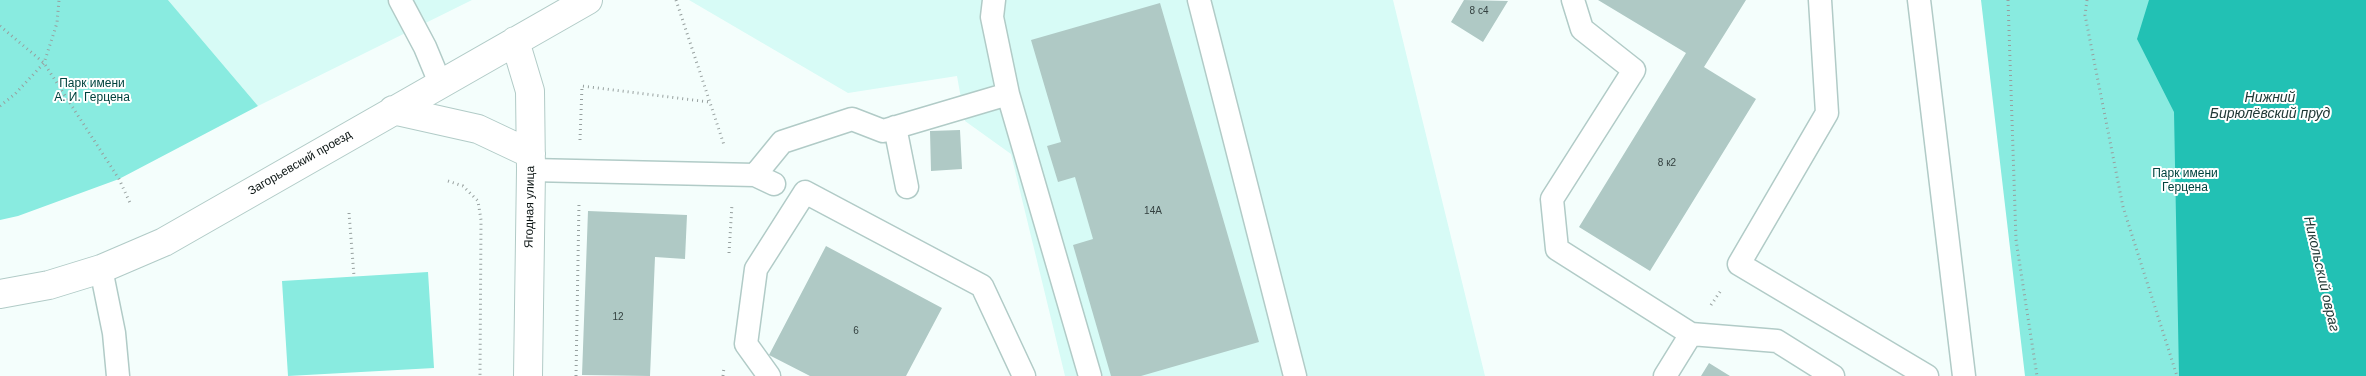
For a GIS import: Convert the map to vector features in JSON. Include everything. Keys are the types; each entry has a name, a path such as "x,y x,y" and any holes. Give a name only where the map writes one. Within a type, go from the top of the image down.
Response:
{"street":[{"name":"Загорьевский проезд","path":"0,294 49,285 101,269 164,242 514,40 588,0"},
{"name":"Ягодная улица","path":"514,40 530,91 528,376"},
{"path":"393,110 478,129 531,162"}],"lane":[{"path":"400,0 425,47 440,83"},
{"path":"994,0 992,17 1008,94 1090,376"},
{"path":"1200,0 1295,376"},
{"path":"1573,0 1582,29 1634,70 1552,199 1557,249 1691,334 1777,341 1833,376"},
{"path":"1820,0 1827,113 1739,264 1927,376"},
{"path":"1918,0 1964,376"},
{"path":"531,162 579,172 764,180 782,142 852,119 883,130 1008,94"},
{"path":"895,127 907,187"},
{"path":"769,376 746,344 756,269 805,192 982,286 1024,376"},
{"path":"101,269 114,334 118,376"},
{"path":"1665,376 1691,334"}],"path":[{"path":"0,106 15,94 44,63 58,23 59,0"},
{"path":"2008,0 2016,240 2037,376"},
{"path":"2087,0 2085,15 2124,207 2177,376"},
{"path":"0,26 44,63 119,179 131,206"},
{"path":"576,376 582,86 710,102"},
{"path":"448,181 463,186 478,201 481,220 480,376"},
{"path":"349,214 354,276"},
{"path":"1691,334 1739,264"}],"shaded area":[{"path":"168,0 472,0 258,106"},
{"path":"689,0 1393,0 1485,376 1065,376 1011,154 965,121 957,76 848,93"}],"green space":[{"name":"Парк имени А. И. Герцена","path":"0,0 168,0 258,106 119,179 18,216 0,220"},
{"name":"Парк имени Герцена","path":"1981,0 2366,0 2366,376 2025,376"},
{"path":"428,272 434,368 288,376 282,281"}],"water":[{"name":"Нижний Бирюлёвский пруд","path":"2149,0 2366,0 2366,376 2179,376 2174,112 2137,39"}],"building":[{"path":"1464,0 1508,1 1483,42 1451,22"},
{"path":"1598,0 1746,0 1704,67 1756,99 1650,271 1579,227 1686,53"},
{"path":"1160,3 1259,342 1141,376 1111,376 1073,245 1093,239 1075,177 1058,182 1047,146 1061,142 1031,40"},
{"path":"960,130 962,169 931,171 930,131"},
{"path":"588,211 687,215 685,259 655,257 650,376 582,375"},
{"path":"826,246 942,308 906,376 810,376 769,355"},
{"path":"1709,363 1730,376 1701,376"}],"water label":[{"name":"Никольский овраг","path":"2321,274"}]}
